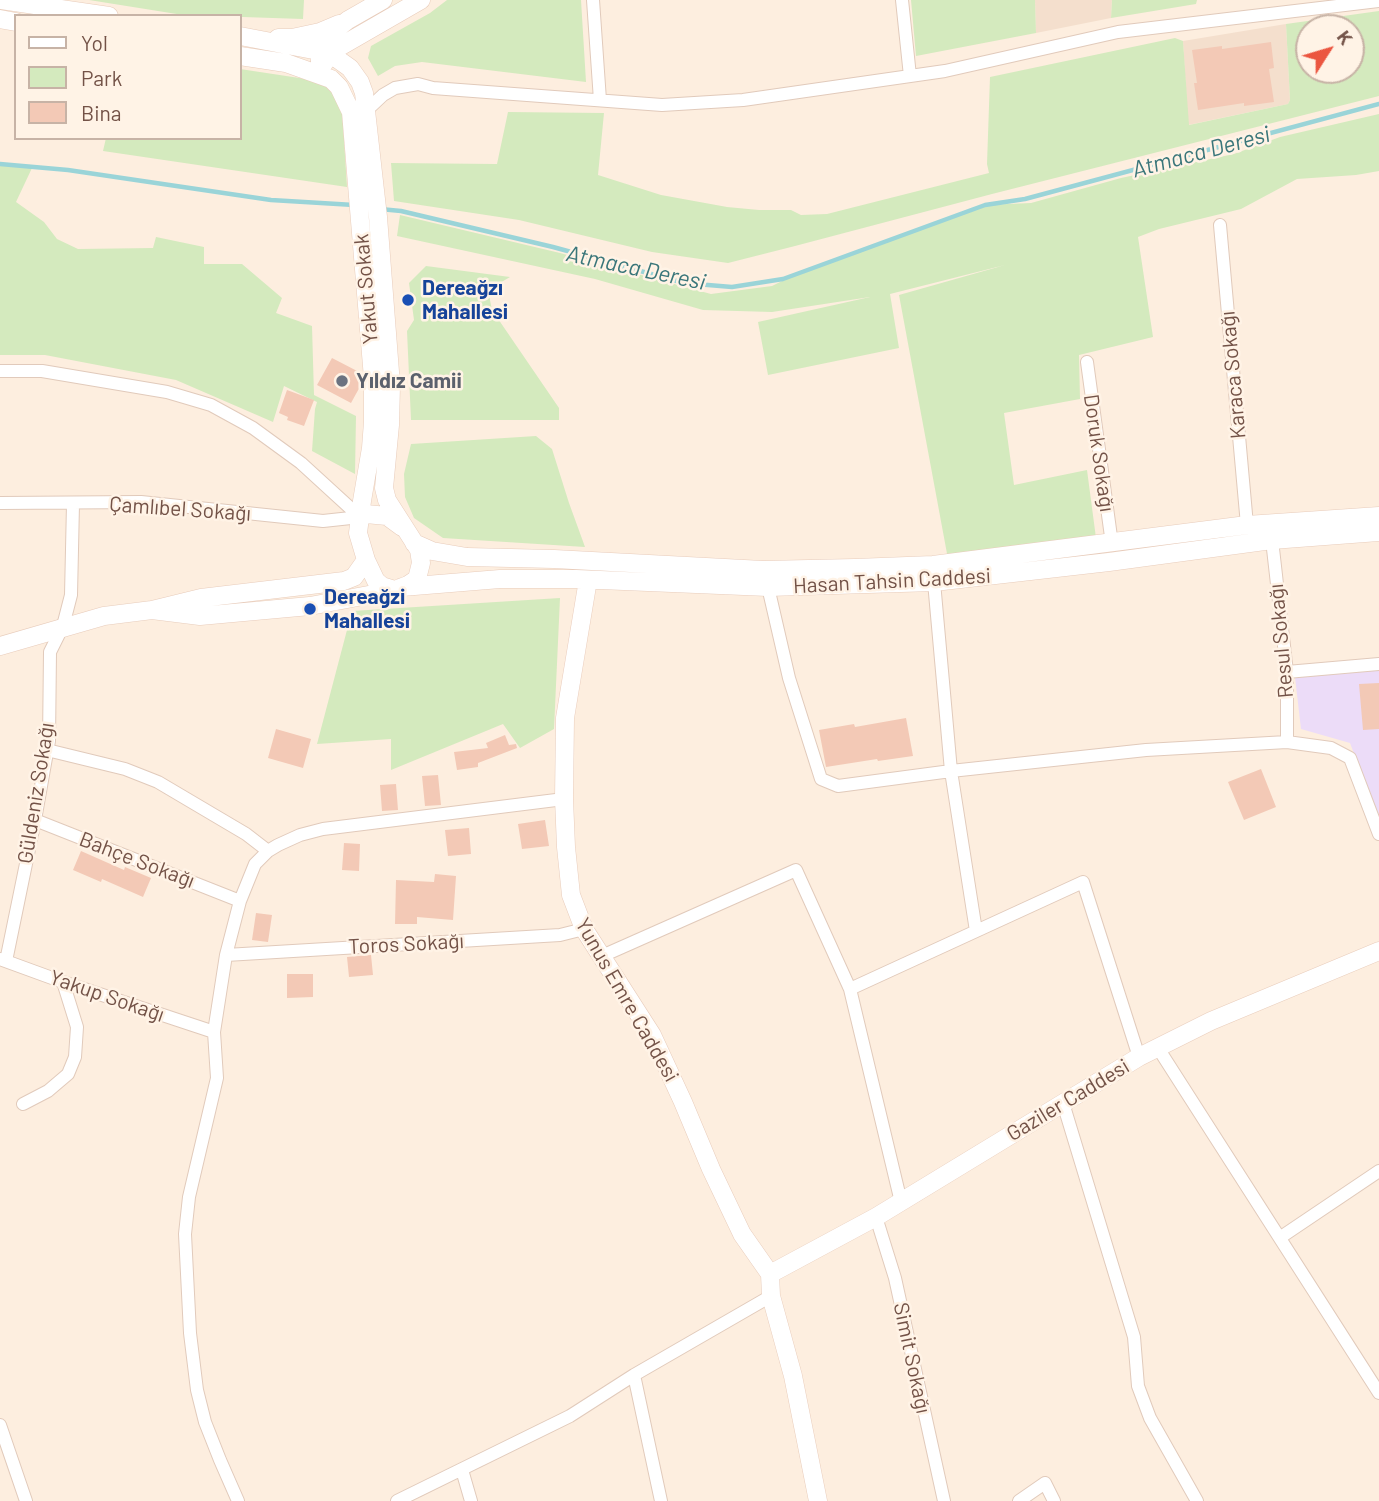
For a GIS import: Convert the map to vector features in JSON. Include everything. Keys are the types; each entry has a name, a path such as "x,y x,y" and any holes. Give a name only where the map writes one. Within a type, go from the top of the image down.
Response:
{"main road":[{"path":"0,0 95,14"},
{"path":"242,55 286,63 320,74 325,53 323,44 330,34 383,0"},
{"path":"325,53 421,0"},
{"path":"264,39 311,34 348,20"},
{"path":"242,36 325,53 351,68 365,93 368,207"},
{"name":"Yakut Sokak","path":"320,74 339,87 351,112 368,207 391,385 384,488 387,500 411,537"},
{"name":"Yakut Sokak","path":"360,517 373,422 368,207"},
{"path":"366,514 387,516 411,537 419,550 421,563 417,579 398,588 383,586 376,581 366,560 358,533 360,517 366,514"},
{"name":"Hasan Tahsin Caddesi","path":"411,537 432,551 467,557 763,570 933,565 1247,526 1379,516"},
{"name":"Hasan Tahsin Caddesi","path":"152,610 200,616 310,606 398,588 499,579 768,587 934,582 1272,540 1379,532"},
{"path":"0,646 104,616 152,610 201,598 344,581 355,577 366,560"},
{"name":"Yunus Emre Caddesi","path":"588,580 565,718 564,799 571,895 584,929 652,1035 741,1234 771,1274"},
{"name":"Gaziler Caddesi","path":"771,1274 876,1217 1139,1057 1211,1021 1379,951"},
{"path":"771,1274 771,1296 793,1376 818,1501"}],"street":[{"path":"593,0 600,100"},
{"path":"902,0 911,76"},
{"path":"367,110 395,88 418,84 433,88 662,105 743,100 945,71 1118,32 1379,1"},
{"name":"Karaca Sokağı","path":"1220,225 1247,526"},
{"name":"Doruk Sokağı","path":"1087,362 1112,544"},
{"path":"0,371 42,371 167,393 211,405 253,428 301,463 360,517"},
{"name":"Çamlıbel Sokağı","path":"0,503 141,502 323,521 360,517"},
{"name":"Güldeniz Sokağı","path":"3,960 49,741 50,652 63,626 71,595 73,504"},
{"name":"Resul Sokağı","path":"1272,540 1287,672 1287,742"},
{"path":"934,582 951,771 976,931"},
{"path":"768,587 789,678 821,779 838,786 1146,750 1287,742 1331,748 1350,758 1379,834"},
{"path":"1287,672 1379,664"},
{"path":"47,750 125,769 158,782 246,834 268,851"},
{"path":"239,1501 205,1422 197,1390 190,1333 185,1234 190,1197 217,1078 214,1032 226,955 240,901 255,864 278,845 300,835 338,826 564,799"},
{"name":"Bahçe Sokağı","path":"34,820 240,901"},
{"path":"602,957 796,870 850,989 901,1202"},
{"path":"850,989 1083,882 1139,1057"},
{"name":"Toros Sokağı","path":"226,955 560,935 584,929"},
{"name":"Yakup Sokağı","path":"3,960 214,1032"},
{"path":"23,1104 48,1091 68,1074 75,1057 77,1027 63,982"},
{"path":"1158,1048 1379,1393"},
{"path":"1063,1103 1134,1337 1138,1386 1150,1418 1197,1501"},
{"path":"1281,1237 1379,1171"},
{"name":"Simit Sokağı","path":"876,1217 895,1278 944,1501"},
{"path":"397,1501 570,1416 634,1375 771,1296"},
{"path":"634,1375 661,1501"},
{"path":"0,1425 26,1501"},
{"path":"462,1470 471,1501"},
{"path":"1020,1501 1045,1483 1054,1501"}],"shaded area":[{"path":"1035,0 1112,0 1111,18 1036,33"},
{"path":"1286,24 1288,104 1188,125 1183,41"},
{"path":"1379,670 1379,819 1350,743 1301,729 1295,677"}],"green space":[{"path":"89,0 304,0 303,19 242,17 242,14 177,14"},
{"path":"447,0 581,0 586,82 422,62 395,66 378,76 368,58 371,46 430,13"},
{"path":"911,0 1035,0 1036,33 916,56"},
{"path":"1112,0 1197,0 1196,4 1111,18"},
{"path":"1379,11 1379,96 728,263 652,252 519,220 394,201 391,163 497,164 508,112 604,113 598,175 661,195 727,207 791,210 801,215 827,214 989,173 990,77 1175,38 1183,41 1189,125 1288,104 1286,24 1295,23 1295,84 1365,84 1365,14 1358,14"},
{"path":"242,69 306,79 328,87 342,108 347,187 103,151 106,140 242,140"},
{"path":"1379,114 1379,171 1297,179 1241,209 1159,229 1138,237 1153,337 1079,355 1080,399 1004,413 1014,485 1087,470 1096,538 948,559 899,295 1005,265 890,294 899,348 768,375 758,322 870,297 772,312 703,310 595,279 397,236 400,215 560,253 711,294 772,286 985,205 1031,203 1121,178 1234,154 1280,137"},
{"path":"0,165 32,168 16,202 44,222 57,239 78,249 153,248 156,237 204,247 204,264 242,264 282,298 276,313 312,326 314,395 356,416 355,474 312,451 317,402 284,386 273,422 176,380 45,355 0,355"},
{"path":"426,266 510,277 488,290 492,310 559,408 559,420 411,420 407,331 414,320 409,283"},
{"path":"536,436 552,449 585,547 443,538 414,518 405,497 404,474 411,444"},
{"path":"560,598 554,729 520,748 503,724 391,770 391,739 317,744 352,611"}],"building":[{"path":"1271,42 1274,68 1269,69 1274,102 1244,106 1244,103 1198,110 1192,50"},
{"name":"Yıldız Camii","path":"332,358 361,373 362,383 351,403 317,385"},
{"path":"287,390 314,400 304,426 287,420 288,417 279,413"},
{"path":"1379,683 1379,729 1363,730 1359,684"},
{"path":"906,718 913,756 826,767 819,730"},
{"path":"276,729 311,739 303,768 268,758"},
{"path":"505,735 509,745 516,744 517,748 478,763 478,767 457,770 454,752 488,748 486,743"},
{"path":"1261,769 1276,807 1244,820 1228,782"},
{"path":"438,775 441,805 425,806 422,776"},
{"path":"396,784 398,810 382,811 380,785"},
{"path":"545,820 549,846 522,849 518,824"},
{"path":"469,828 471,854 448,856 445,830"},
{"path":"344,843 360,844 359,871 342,870"},
{"path":"81,851 124,870 125,867 151,878 143,897 73,870"},
{"path":"435,874 456,876 453,920 417,917 417,924 395,924 396,880 434,882"},
{"path":"256,913 272,915 268,942 252,940"},
{"path":"371,955 373,975 349,977 347,957"},
{"path":"287,974 313,974 313,997 287,998"}],"waterway":[{"name":"Atmaca Deresi","path":"380,209 401,211 553,247 684,283 732,287 783,279 985,205 1025,199 1379,104"},
{"name":"Atmaca Deresi","path":"0,164 68,170 271,200 354,205"}],"place":[{"name":"Dereağzı Mahallesi","path":"408,300"},
{"name":"Yıldız Camii","path":"342,381"},
{"name":"Dereağzi Mahallesi","path":"310,609"}]}
